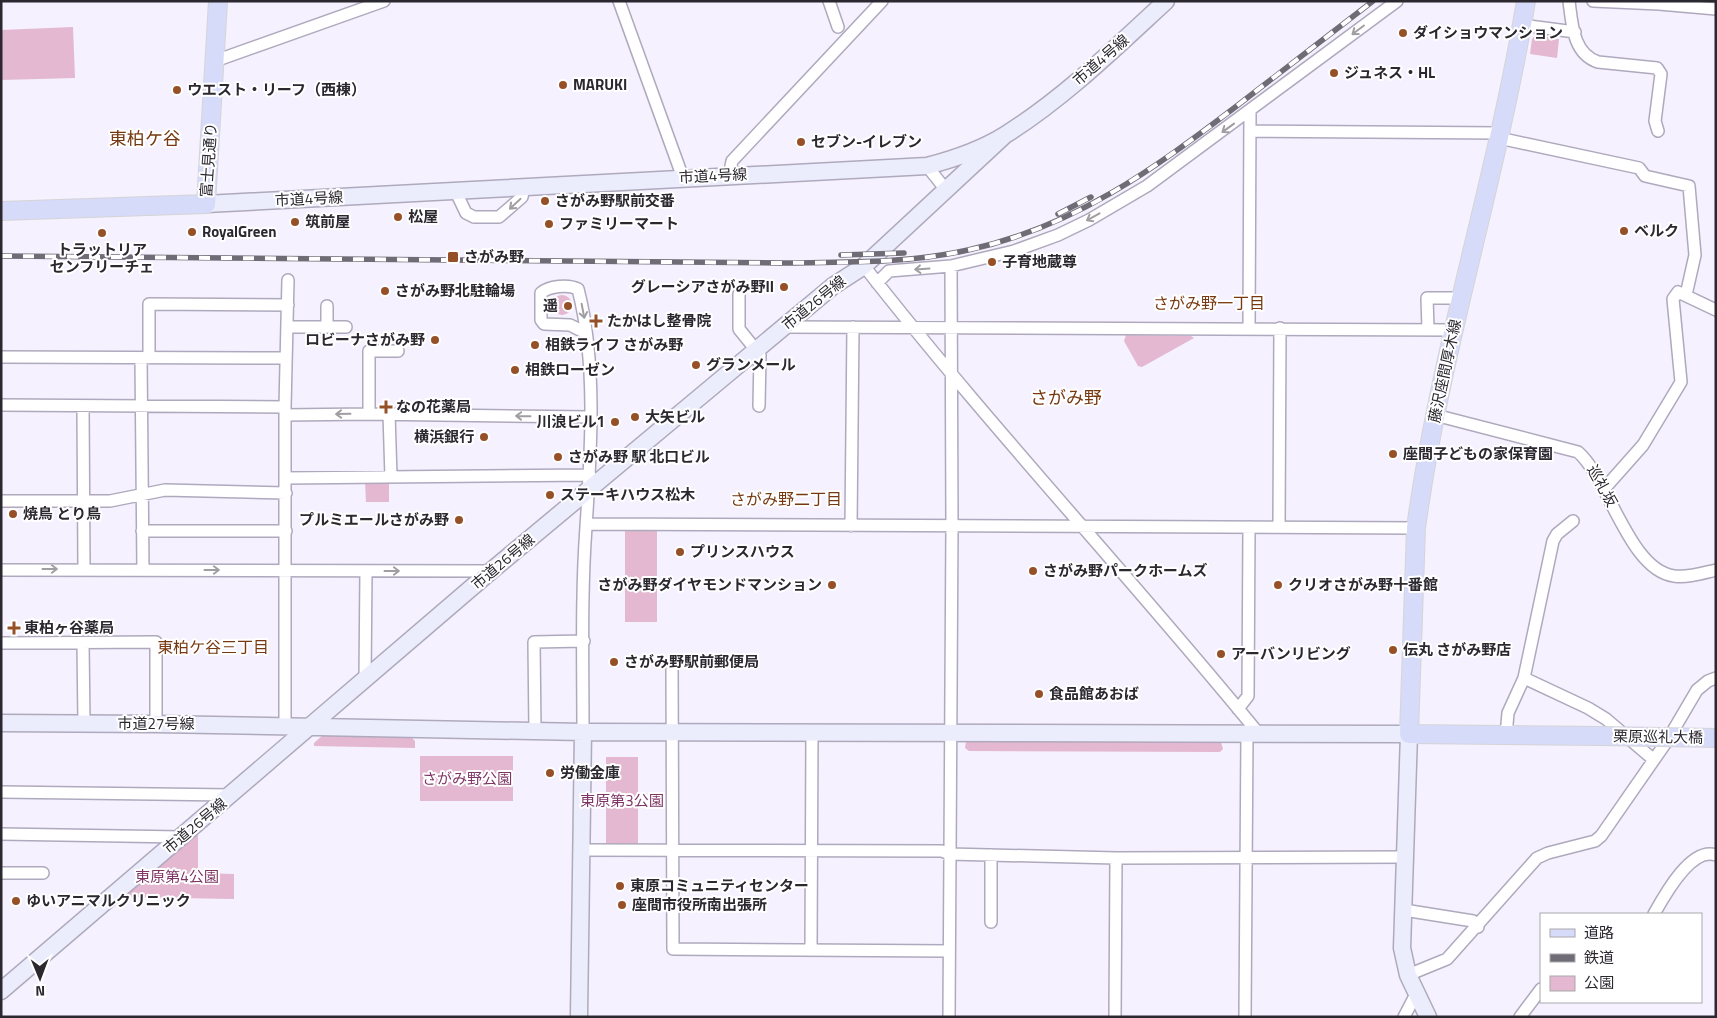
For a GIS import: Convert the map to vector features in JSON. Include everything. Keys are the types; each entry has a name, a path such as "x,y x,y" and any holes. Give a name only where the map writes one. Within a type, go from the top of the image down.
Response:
{"main road":[{"name":"富士見通り","path":"1,211 206,204 216,61 218,1"},
{"name":"藤沢座間厚木線","path":"1408,734 1416,528 1435,415 1499,136 1526,1"},
{"path":"1408,734 1506,735"},
{"name":"栗原巡礼大橋","path":"1506,735 1716,738"}],"street":[{"path":"216,61 384,1"},
{"path":"619,1 683,178"},
{"path":"829,1 838,27"},
{"path":"729,176 732,161 882,1"},
{"name":"市道4号線","path":"206,204 927,166 978,149 1005,135 1073,84 1166,1"},
{"path":"877,283 889,271 951,266 1014,251 1058,235 1089,220 1147,186 1250,112 1397,1"},
{"path":"1569,1 1577,42 1589,59 1598,62 1657,68 1661,74 1655,121 1658,131"},
{"path":"1593,1 1716,9"},
{"path":"1522,25 1575,32"},
{"path":"1249,328 1250,112"},
{"path":"1250,131 1499,136 1639,168 1645,176 1689,186 1695,255 1686,295"},
{"name":"市道26号線","path":"1,991 491,571 832,286 864,266 1005,135"},
{"path":"927,166 946,190"},
{"path":"456,190 466,213 474,218 499,217 522,197 524,187"},
{"path":"864,266 952,376 1082,525 1238,709 1253,734 1245,857 1245,1017"},
{"path":"949,1017 952,526 951,266"},
{"path":"284,726 286,571 285,411 288,280"},
{"path":"579,1017 586,524 590,475 589,351 586,333 578,289 573,286 546,288 541,293 541,320 544,324 570,325 586,333"},
{"path":"1604,489 1643,445 1681,382 1673,299 1678,292 1716,310"},
{"path":"739,294 739,329 760,355 759,406"},
{"path":"1428,329 1428,298 1461,298"},
{"path":"143,570 141,406 150,304 288,305"},
{"path":"327,306 327,327"},
{"path":"288,327 346,328"},
{"path":"785,327 1454,330"},
{"path":"851,526 853,327"},
{"path":"1279,527 1280,328"},
{"path":"368,414 369,352 398,351"},
{"path":"1,357 286,358"},
{"path":"1,405 141,406 368,414 589,417"},
{"path":"83,406 84,569"},
{"path":"388,414 391,477"},
{"name":"巡礼坂","path":"1435,415 1578,452 1587,459 1626,532 1654,566 1676,577 1716,570"},
{"path":"286,478 590,475"},
{"path":"1,501 110,500 165,490 286,493"},
{"path":"1506,735 1508,713 1524,678 1552,542 1557,534 1573,521"},
{"path":"586,524 1416,528"},
{"path":"1238,709 1248,696 1249,527"},
{"path":"142,532 286,531"},
{"path":"1,570 491,571"},
{"path":"365,680 366,571"},
{"path":"534,731 534,642 584,641"},
{"path":"1,643 156,642 156,724"},
{"path":"83,643 84,724"},
{"path":"672,667 674,732 673,949 949,951"},
{"path":"1524,678 1588,708 1606,719 1654,760"},
{"path":"1408,976 1448,959 1537,858 1548,853 1595,841 1601,836 1654,760 1697,690 1708,681 1716,678"},
{"name":"市道27号線","path":"1,723 583,732 951,731 1408,734"},
{"path":"810,950 812,732"},
{"path":"1408,734 1402,948 1408,976 1428,1017"},
{"path":"1,792 230,795"},
{"path":"1,834 181,837"},
{"path":"582,850 942,851 949,854 1116,858 1405,857"},
{"path":"1655,913 1676,877 1700,856 1707,853 1716,855"},
{"path":"991,855 991,922"},
{"path":"1115,1017 1116,858"},
{"path":"1,873 43,873"},
{"path":"1404,910 1473,921 1478,926"},
{"path":"1520,1017 1540,990"},
{"path":"1404,1017 1416,994"}],"green space":[{"path":"73,27 75,78 1,80 1,30"},
{"path":"1536,34 1559,39 1557,58 1530,54 1532,39"},
{"path":"562,295 569,298 572,305 569,312 562,315 555,312 552,305 555,298"},
{"path":"1126,335 1191,336 1194,338 1142,367 1138,366 1124,341"},
{"path":"389,480 389,502 366,502 365,481"},
{"path":"625,529 657,529 657,622 625,622"},
{"path":"323,735 411,737 415,741 415,748 314,746 314,743"},
{"path":"969,740 1221,742 1223,749 1220,752 969,751 965,748 966,742"},
{"name":"さがみ野公園","path":"420,756 513,756 513,801 420,801"},
{"name":"東原第3公園","path":"606,757 638,757 638,845 606,846"},
{"name":"東原第4公園","path":"198,833 198,873 234,874 234,899 122,897"}],"railway":[{"path":"1,256 780,263 898,260 945,255 1007,240 1043,227 1111,193 1144,173 1207,129 1373,1"},
{"path":"1058,214 1091,197"},
{"path":"841,255 904,253"}],"place":[{"name":"ダイショウマンション","path":"1403,33"},
{"name":"ジュネス・HL","path":"1334,73"},
{"name":"MARUKI","path":"563,85"},
{"name":"ウエスト・リーフ（西棟）","path":"177,90"},
{"name":"セブン-イレブン","path":"801,142"},
{"name":"さがみ野駅前交番","path":"545,201"},
{"name":"松屋","path":"398,217"},
{"name":"筑前屋","path":"295,222"},
{"name":"ファミリーマート","path":"549,224"},
{"name":"ベルク","path":"1624,231"},
{"name":"RoyalGreen","path":"192,232"},
{"name":"トラットリア センフリーチェ","path":"102,233"},
{"name":"さがみ野","path":"453,257"},
{"name":"子育地蔵尊","path":"992,262"},
{"name":"グレーシアさがみ野II","path":"784,287"},
{"name":"さがみ野北駐輪場","path":"385,291"},
{"name":"遥","path":"568,306"},
{"name":"たかはし整骨院","path":"596,321"},
{"name":"ロビーナさがみ野","path":"435,340"},
{"name":"相鉄ライフ さがみ野","path":"535,345"},
{"name":"グランメール","path":"696,365"},
{"name":"相鉄ローゼン","path":"515,370"},
{"name":"なの花薬局","path":"386,407"},
{"name":"大矢ビル","path":"635,417"},
{"name":"川浪ビル1","path":"615,422"},
{"name":"横浜銀行","path":"484,437"},
{"name":"座間子どもの家保育園","path":"1393,454"},
{"name":"さがみ野 駅 北口ビル","path":"558,457"},
{"name":"ステーキハウス松木","path":"550,495"},
{"name":"焼鳥 とり鳥","path":"13,514"},
{"name":"プルミエールさがみ野","path":"459,520"},
{"name":"プリンスハウス","path":"680,552"},
{"name":"さがみ野パークホームズ","path":"1033,571"},
{"name":"さがみ野ダイヤモンドマンション","path":"832,585"},
{"name":"クリオさがみ野十番館","path":"1278,585"},
{"name":"東柏ヶ谷薬局","path":"14,628"},
{"name":"伝丸 さがみ野店","path":"1393,650"},
{"name":"アーバンリビング","path":"1221,654"},
{"name":"さがみ野駅前郵便局","path":"614,662"},
{"name":"食品館あおば","path":"1039,694"},
{"name":"労働金庫","path":"550,773"},
{"name":"東原コミュニティセンター","path":"620,886"},
{"name":"ゆいアニマルクリニック","path":"16,901"},
{"name":"座間市役所南出張所","path":"622,905"}],"district":[{"name":"東柏ケ谷","path":"145,139"},
{"name":"さがみ野一丁目","path":"1209,303"},
{"name":"さがみ野","path":"1066,398"},
{"name":"さがみ野二丁目","path":"786,499"},
{"name":"東柏ケ谷三丁目","path":"213,647"}]}
